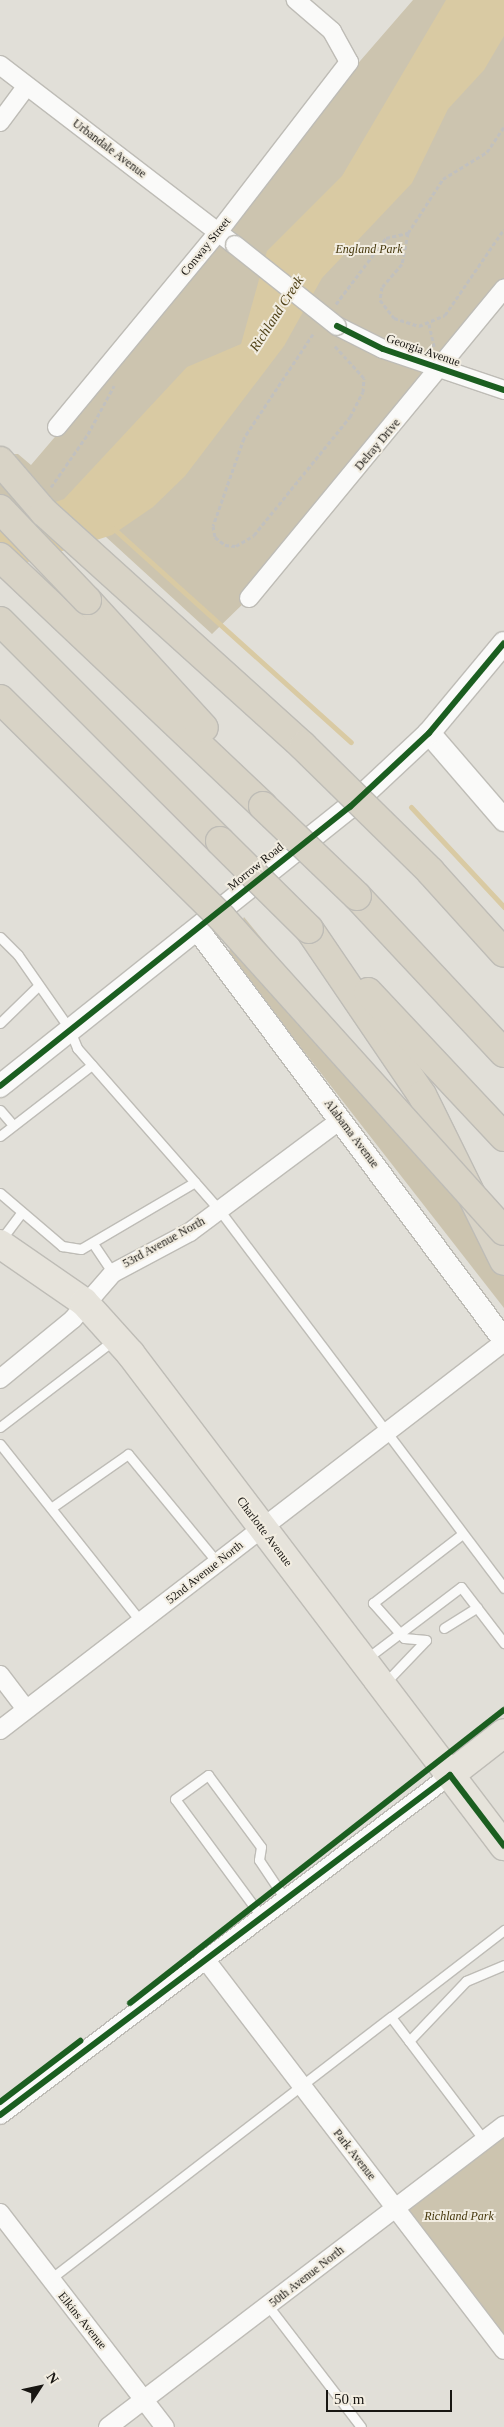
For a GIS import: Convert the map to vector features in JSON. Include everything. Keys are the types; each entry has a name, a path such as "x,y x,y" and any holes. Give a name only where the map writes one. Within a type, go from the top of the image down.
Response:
{"highway":[{"path":"0,461 44,512 317,760 430,871 504,954"},
{"path":"0,509 87,600 267,804 357,896 504,1053"},
{"path":"0,557 64,620 267,804"},
{"path":"0,621 309,929 504,1137"},
{"path":"0,699 222,918 504,1231"},
{"path":"309,929 422,1095 504,1261"}],"main road":[{"name":"Charlotte Avenue","path":"0,1242 84,1302 117,1338 504,1846"},
{"path":"450,1775 504,1733"}],"street":[{"name":"Conway Street","path":"57,428 219,231 349,62 332,31 296,0"},
{"name":"Urbandale Avenue","path":"0,65 26,87 219,231"},
{"path":"0,122 26,87"},
{"name":"Georgia Avenue","path":"219,231 338,326 370,344 441,370 504,390"},
{"name":"Delray Drive","path":"249,598 441,370 504,289"},
{"name":"Morrow Road","path":"0,1086 69,1028 198,930 350,807 429,733 504,643"},
{"path":"429,733 504,820"},
{"name":"Alabama Avenue","path":"198,930 504,1341"},
{"name":"53rd Avenue North","path":"0,1379 70,1322 84,1302 113,1272 220,1211 340,1120"},
{"name":"52nd Avenue North","path":"0,1730 504,1341"},
{"path":"0,1675 26,1709"},
{"path":"0,2115 450,1775"},
{"name":"Park Avenue","path":"205,1960 504,2350"},
{"name":"50th Avenue North","path":"108,2427 269,2307 504,2125"},
{"name":"Elkins Avenue","path":"0,2213 49,2280 165,2427"}],"lane":[{"path":"0,937 69,1028 92,1066 220,1211 385,1434 504,1588"},
{"path":"0,1023 38,986"},
{"path":"0,1136 92,1066"},
{"path":"0,1110 13,1125"},
{"path":"0,1193 62,1246 81,1249 94,1245 195,1182"},
{"path":"0,1242 22,1212"},
{"path":"94,1245 113,1272"},
{"path":"0,1427 117,1338"},
{"path":"0,1444 141,1622"},
{"path":"51,1508 128,1454 218,1563"},
{"path":"382,1686 426,1640 398,1634 373,1603 461,1534"},
{"path":"362,1661 461,1587 504,1643"},
{"path":"444,1628 477,1607"},
{"path":"261,1916 175,1799 208,1775 261,1847 259,1860 285,1899"},
{"path":"49,2280 504,1930"},
{"path":"409,2041 466,1982 504,1965"},
{"path":"391,2018 484,2140"},
{"path":"269,2307 361,2427"}],"path":[{"path":"504,127 488,152 443,179 408,233 402,264 382,287 380,300 402,322 429,324 438,321 455,304 504,230"},
{"path":"335,304 386,238 408,233"},
{"path":"429,324 434,346"},
{"path":"316,330 323,336"},
{"path":"313,334 244,438 213,526 215,537 225,545 236,546 254,535 350,417 363,392 364,378 330,342"},
{"path":"51,487 88,434"}],"green space":[{"name":"England Park","path":"413,0 504,0 504,289 249,598 212,634 94,526 0,567 0,454 18,454 31,465 106,377 275,159"},
{"path":"244,917 504,1234 504,1308 228,954"},
{"name":"Richland Park","path":"504,2125 504,2350 396,2208"}],"water":[{"name":"Richland Creek","path":"446,0 504,0 504,36 484,70 448,109 412,183 322,278 284,346 185,476 153,507 112,535 0,571 0,521 64,499 187,367 241,344 267,251 342,176"}],"waterway":[{"path":"113,528 351,742"},
{"path":"411,807 504,907"}],"cycle path":[{"path":"337,326 383,349 504,390"},
{"path":"0,1086 350,807 429,733 504,643"},
{"path":"130,2003 504,1710"},
{"path":"0,2115 450,1775 504,1846"},
{"path":"0,2102 80,2041"}]}
